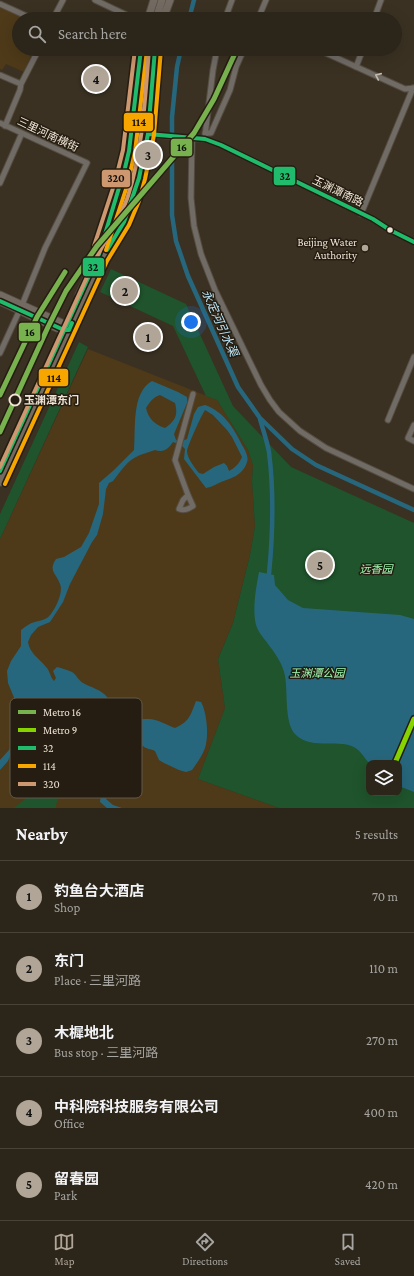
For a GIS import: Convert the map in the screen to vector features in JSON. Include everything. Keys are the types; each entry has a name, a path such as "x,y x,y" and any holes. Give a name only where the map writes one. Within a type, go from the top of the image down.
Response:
{"main road":[{"path":"150,12 154,0"},
{"path":"158,12 162,0"},
{"path":"166,12 170,0"},
{"path":"100,256 126,162 140,56"},
{"path":"0,471 118,219 127,193 138,148 148,56"},
{"path":"100,256 124,222 139,178 148,134 154,56"},
{"path":"0,295 21,308"},
{"path":"0,301 21,308 66,328"},
{"path":"0,482 66,328"}],"street":[{"path":"57,12 63,0"},
{"path":"95,0 120,12"},
{"path":"228,12 232,0"},
{"path":"261,12 266,0"},
{"path":"377,12 381,0"},
{"path":"0,4 18,12"},
{"path":"3,125 35,56"},
{"path":"205,139 216,56"},
{"path":"205,133 211,133 230,90 236,67 241,56"},
{"path":"334,56 405,88 413,88 361,214"},
{"path":"356,66 360,56"},
{"path":"0,75 21,84"},
{"name":"三里河南横街","path":"3,125 87,163 45,248 21,308"},
{"path":"0,183 22,133"},
{"name":"玉渊潭南路","path":"148,134 157,136 205,139 221,145 372,219 414,242"},
{"path":"192,138 191,198 194,226 201,254 219,297 261,385 270,400 279,412 300,431 326,448 414,489"},
{"path":"0,353 21,308"},
{"path":"388,420 414,357"},
{"path":"188,495 175,460 193,394"},
{"path":"414,425 408,438 414,441"}],"shaded area":[{"path":"0,5 16,12 12,12 12,56 31,56 24,72 6,64 2,70 0,69"},
{"path":"88,349 217,400 248,450 253,465 252,481 255,526 250,555 233,623 218,659 225,708 198,779 279,808 0,808 0,539"}],"green space":[{"name":"玉渊潭公园","path":"111,269 186,304 233,406 291,467 414,523 414,808 279,808 198,779 225,708 218,659 233,623 250,555 255,526 252,481 253,465 248,450 217,400 206,396 173,326 100,292"},
{"path":"79,342 88,347 0,539 0,514"},
{"path":"25,799 58,799 56,808 14,808"}],"water":[{"path":"152,381 187,397 187,403 174,434 176,440 182,441 187,439 194,414 198,407 205,405 217,411 223,416 235,432 244,449 247,456 245,466 237,475 206,488 184,459 185,449 181,445 173,442 166,450 155,450 140,455 135,457 125,466 113,481 109,483 106,489 103,514 97,535 70,584 63,602 50,622 38,627 31,635 28,642 33,653 47,669 54,681 56,678 53,671 57,667 63,668 75,674 83,683 99,691 108,698 14,698 8,683 7,671 11,661 21,646 21,630 31,623 47,618 55,607 61,592 61,588 53,569 54,563 56,559 64,557 81,547 89,533 99,504 99,483 134,450 136,412 141,394 145,387","holes":["160,395 175,403 176,414 174,420 165,428 152,421 148,415 146,408 154,398","205,410 213,415 232,437 242,457 237,466 229,471 224,463 203,474 199,473 192,463 188,457 187,451"]},
{"path":"259,572 274,575 275,585 288,600 303,608 400,615 414,619 414,792 402,787 402,760 366,760 357,749 350,746 343,744 310,742 303,740 292,730 288,716 284,672 278,659 260,633 256,624 254,614"},
{"path":"196,701 201,702 206,718 206,743 198,762 192,770 186,772 164,763 159,760 155,751 142,745 142,719 152,719 175,728 189,718"},
{"path":"10,748 8,761 0,770 0,760"},
{"path":"106,798 113,805 122,808 107,808 100,802 100,799"}],"waterway":[{"name":"永定河引水渠","path":"191,12 194,0"},
{"name":"永定河引水渠","path":"179,56 172,117 172,215 176,241 188,276 238,387 260,418 292,449 316,465 414,510"},
{"path":"260,419 269,452 272,482 272,528 269,574"}],"metro line":[{"name":"16","path":"0,432 66,291 97,246 194,133 214,99 234,56"},
{"name":"16","path":"0,395 37,317 65,272"},
{"name":"9","path":"396,760 414,719"}],"transit line":[{"name":"320","path":"94,246 115,182 123,150 134,56"},
{"name":"32","path":"0,471 99,254 129,151 140,56"},
{"name":"114","path":"106,250 127,186 135,152 146,56"},
{"name":"320","path":"0,467 92,266 125,205 133,178 140,142 145,105 148,56"},
{"name":"32","path":"107,250 124,222 139,178 148,134 154,56"},
{"name":"114","path":"5,484 107,261 129,225 139,201 154,135 160,56"},
{"name":"32","path":"148,134 205,139 221,145 373,219 390,230 414,242"},
{"name":"32","path":"0,301 64,330 69,330 72,323"}],"place":[{"name":"中科院科技服务有限公司","path":"96,79"},
{"name":"木樨地北","path":"148,155"},
{"name":"Beijing Water Authority","path":"365,248"},
{"name":"东门","path":"125,291"},
{"name":"钓鱼台大酒店","path":"148,337"},
{"name":"玉渊潭东门","path":"15,400"},
{"name":"留春园","path":"320,565"}],"park label":[{"name":"远香园","path":"376,569"}]}
